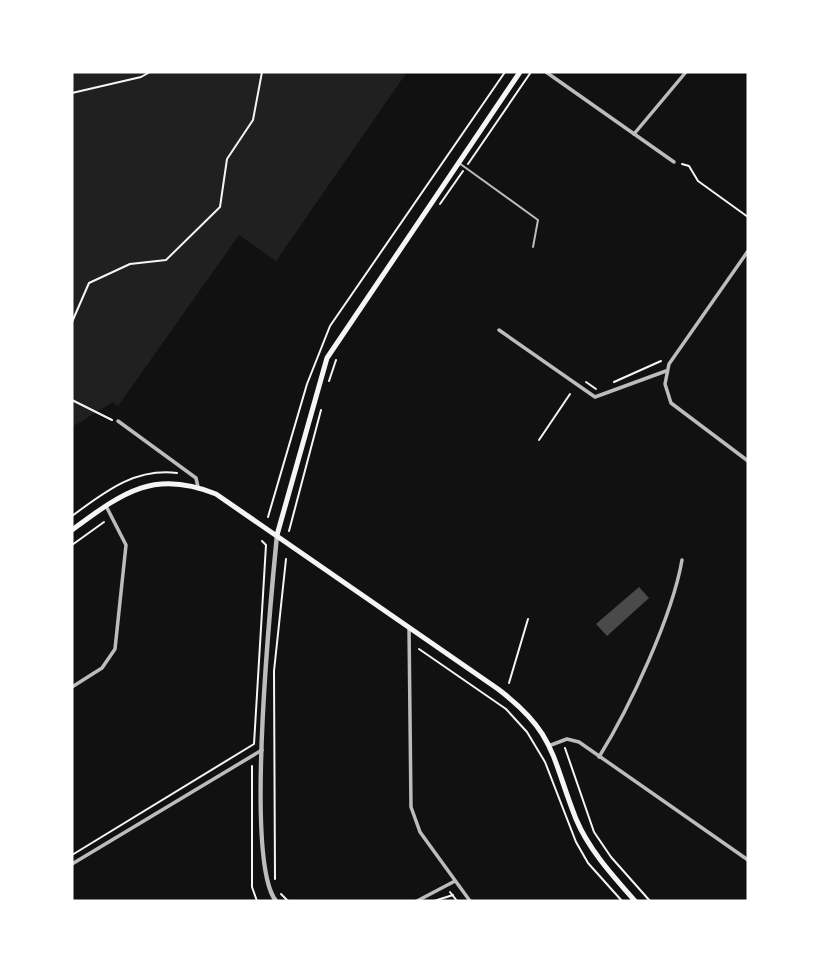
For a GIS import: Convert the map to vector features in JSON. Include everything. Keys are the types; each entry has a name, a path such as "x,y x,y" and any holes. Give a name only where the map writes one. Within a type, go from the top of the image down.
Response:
{"main road":[{"path":"277,535 327,358 520,72"},
{"path":"72,530 128,491 153,484 198,486 216,494 515,702 551,745 576,820 589,845 635,901"}],"street":[{"path":"546,72 674,162"},
{"path":"634,134 686,72"},
{"path":"748,251 666,372 665,384 671,403 748,461"},
{"path":"499,330 595,397 666,372"},
{"path":"118,421 196,478 198,486"},
{"path":"72,687 102,668 115,649 126,545 106,506"},
{"path":"276,901 264,874 262,750 277,535"},
{"path":"599,757 618,726 651,651 677,587 682,560"},
{"path":"409,627 411,807 420,832 470,901"},
{"path":"551,745 573,739 748,860"},
{"path":"72,864 262,750"},
{"path":"417,901 455,881"}],"lane":[{"path":"458,162 538,220 533,247"}],"path":[{"path":"72,93 141,77 150,72"},
{"path":"72,322 89,283 130,264 166,260 220,207 227,159 253,120 262,72"},
{"path":"434,214 531,72"},
{"path":"674,162 689,166 698,181 748,216"},
{"path":"326,388 337,356"},
{"path":"612,384 661,361"},
{"path":"581,379 600,389"},
{"path":"539,440 570,394"},
{"path":"72,400 118,421"},
{"path":"289,531 323,401"},
{"path":"72,545 104,522"},
{"path":"72,855 254,744 266,545 262,541"},
{"path":"286,559 274,671 276,886 288,901"},
{"path":"509,683 528,619"},
{"path":"419,649 506,709 527,732 545,762 576,842 588,863 622,901"},
{"path":"565,747 594,832 611,857 650,901"},
{"path":"252,765 252,887 257,901"},
{"path":"450,891 457,901"},
{"path":"434,901 453,895"}],"shaded area":[{"path":"72,72 407,72 276,261 239,235 118,406 113,402 72,427"}],"building":[{"path":"639,587 649,598 607,636 596,624"}]}
